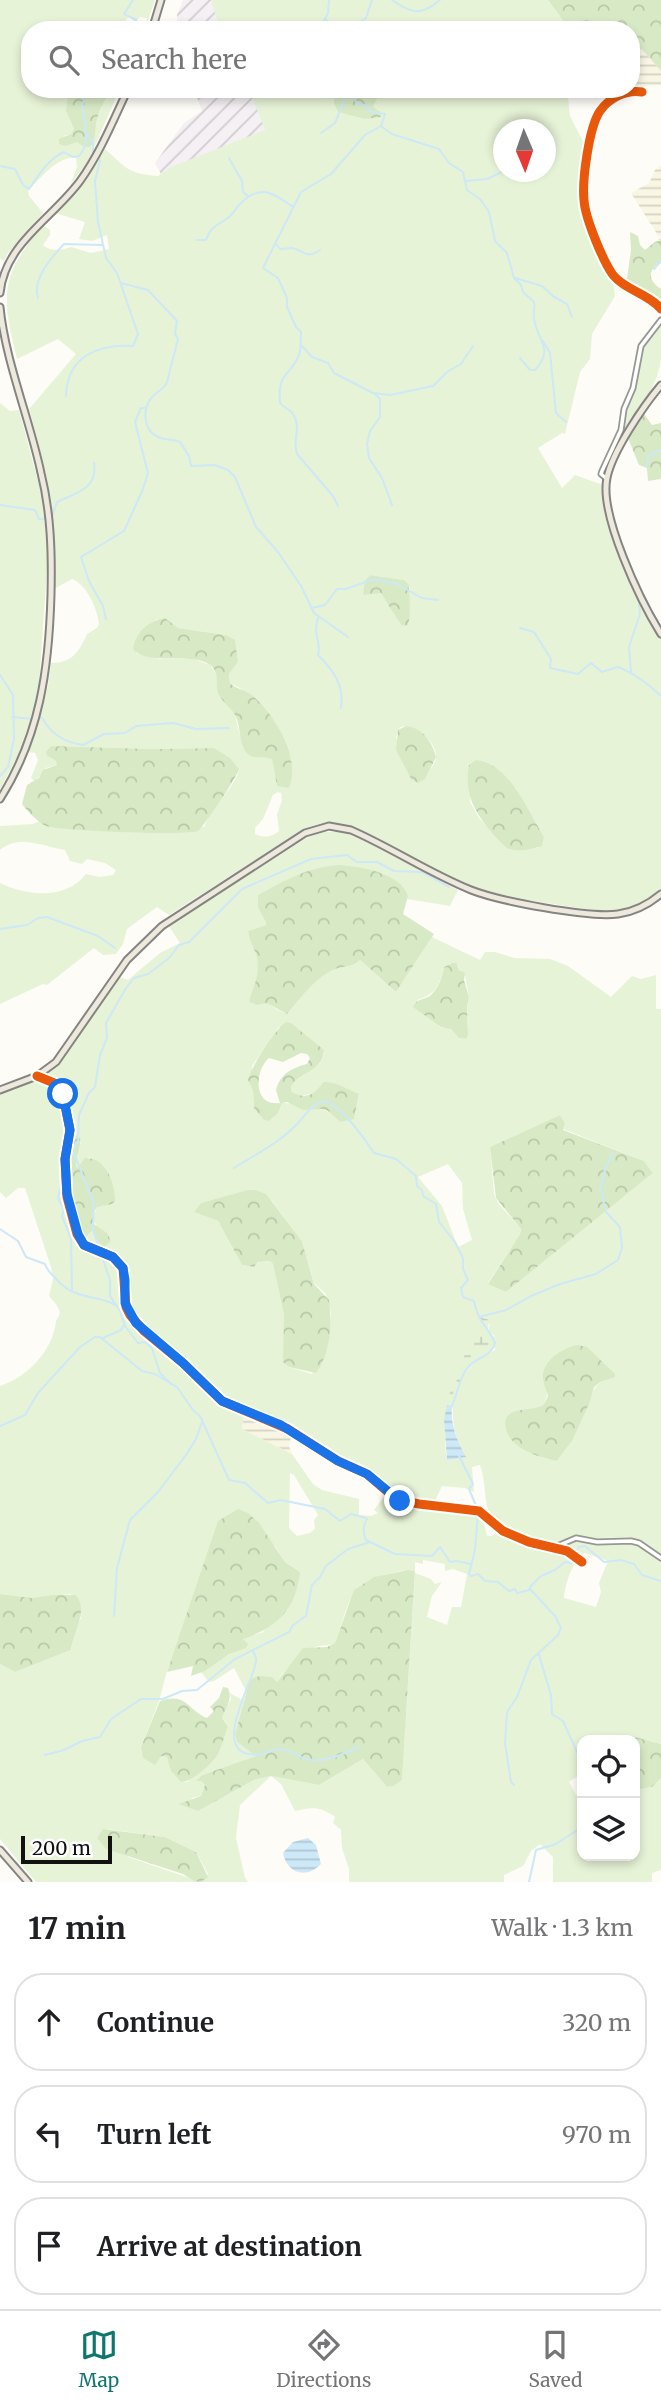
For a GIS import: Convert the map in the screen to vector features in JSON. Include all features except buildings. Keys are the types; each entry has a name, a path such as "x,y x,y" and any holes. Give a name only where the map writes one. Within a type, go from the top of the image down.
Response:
{"main road":[{"path":"155,21 161,0"},
{"path":"0,293 4,272 11,256 69,195 85,174 124,98"},
{"path":"0,307 4,332 42,474 52,560 49,653 44,685 28,744 0,799"},
{"path":"661,385 649,399 615,456 607,479 611,520 636,586 661,634"},
{"path":"0,1090 37,1076 52,1067 117,973 153,933 274,851 316,829 336,827 351,830 446,879 497,898 578,912 615,915 640,908 661,894"},
{"path":"0,1850 28,1882"}],"street":[{"path":"616,98 599,113 590,145 584,200 593,230 614,276 661,309"},
{"path":"607,479 601,471 621,430 641,346 661,320"},
{"path":"37,1076 59,1085 62,1091 70,1130 65,1159 68,1197 78,1234 84,1245 113,1257 123,1268 126,1307 130,1315 144,1331 159,1341 222,1401 288,1429 338,1461 367,1474 396,1499 479,1511 503,1531 523,1540 554,1547 574,1555 582,1562"},
{"path":"554,1547 576,1538 597,1542 631,1541 639,1543 661,1558"}],"shaded area":[{"path":"183,0 215,0 246,21 177,21"},
{"path":"640,47 661,71 661,85 640,87"},
{"path":"197,98 256,98 269,132 163,178 155,163 184,123 202,111"},
{"path":"661,165 661,240 658,240 659,237 631,193 649,183 655,170"},
{"path":"244,1411 292,1432 289,1446 292,1454 242,1429"}],"green space":[{"path":"0,0 155,0 148,21 147,18 140,17 134,21 129,16 126,21 21,21 21,98 76,98 70,120 74,129 71,134 63,136 90,147 102,106 106,98 116,98 88,161 70,185 77,167 76,158 62,160 56,164 28,191 43,213 4,261 0,258"},
{"path":"211,0 548,0 563,21 217,21"},
{"path":"548,0 661,0 661,71 640,47 640,21 563,21"},
{"path":"68,98 107,98 100,110 90,147 84,147 77,142 65,146 59,144 59,139 71,134 74,129 66,111"},
{"path":"253,98 334,98 338,112 379,110 373,109 378,98 568,98 570,116 588,151 581,195 612,275 615,296 592,334 590,359 580,372 565,434 562,433 538,448 562,488 575,475 603,485 605,505 629,577 661,635 661,895 649,903 618,914 613,910 599,911 506,897 468,885 350,826 338,823 320,824 302,830 169,915 157,907 127,929 123,944 116,954 103,955 94,948 47,985 43,984 0,1004 0,883 34,893 57,892 78,882 86,874 100,877 113,875 116,870 105,863 87,859 82,864 70,861 65,850 31,842 7,845 0,850 0,826 33,824 40,821 43,824 204,827 239,769 214,748 51,746 47,756 55,760 57,765 46,768 35,782 31,778 38,760 35,753 29,752 48,686 51,663 65,661 74,655 87,634 99,624 90,598 77,582 72,579 54,589 54,542 49,498 29,409 76,354 58,339 17,359 8,318 8,287 19,258 43,225 50,230 50,235 43,245 49,249 71,247 91,253 109,249 107,235 92,241 79,239 85,222 55,213 85,181 104,148 128,168 158,176 171,167 265,130","holes":["370,575 404,580 410,588 401,625 384,596 373,592 365,580","157,619 178,628 226,635 238,662 229,674 230,683 240,688 275,721 290,757 277,786 272,758 254,757 243,748 235,715 217,688 217,675 210,665 194,659 160,659 136,653 152,623","400,727 416,730 426,737 436,752 435,761 425,779 407,772 396,737","476,760 497,770 516,790 544,837 538,848 511,850 479,818 470,802","281,793 282,800 277,815 279,831 267,837 255,834 255,828 263,819 273,795"]},
{"path":"334,98 378,98 373,107 381,112 381,117 365,119 338,112"},
{"path":"630,232 638,236 640,245 645,250 661,240 661,261 652,271 651,279 661,289 661,301 640,293 627,279 631,250"},
{"path":"661,323 661,357 656,378 622,438 623,416 636,385 644,343"},
{"path":"0,403 10,411 19,410 42,496 48,554 39,686 22,748 0,789"},
{"path":"642,411 652,425 661,423 661,479 648,481 647,468 639,465 628,438"},
{"path":"370,575 404,580 409,585 410,613 407,626 401,625 381,593 363,595 365,580"},
{"path":"165,618 178,628 226,635 235,640 238,662 229,674 230,683 262,704 278,726 292,764 289,788 277,786 272,759 247,753 236,717 219,695 216,675 210,665 192,659 149,657 133,649 144,628"},
{"path":"406,726 426,737 436,757 425,779 418,783 411,779 396,750 398,730"},
{"path":"51,746 214,748 230,758 239,769 220,802 198,831 149,833 56,828 43,824 22,804 27,785 39,778 43,770 57,765 55,760 47,756 46,752"},
{"path":"476,760 488,763 508,779 544,837 542,846 526,850 509,849 486,826 469,794 469,765"},
{"path":"324,832 341,832 353,835 458,890 450,906 407,899 408,896 391,878 341,866 300,874 258,895 258,909 265,918 266,925 248,931 256,955 260,985 269,1004 287,1014 319,979 333,970 360,960 396,992 432,937 480,960 485,952 515,958 550,959 568,966 611,997 632,976 641,979 656,975 656,1009 661,1009 661,1744 640,1739 640,1735 577,1735 577,1776 569,1782 577,1796 577,1861 640,1861 640,1789 652,1787 661,1778 661,1870 652,1873 652,1882 553,1882 553,1857 540,1844 531,1851 523,1866 504,1875 504,1882 349,1882 341,1830 333,1823 335,1817 316,1808 295,1811 281,1784 271,1776 240,1805 236,1838 248,1882 201,1882 36,1882 0,1839 0,1664 15,1672 71,1650 74,1631 81,1618 71,1594 32,1598 0,1594 0,1386 20,1376 37,1361 50,1342 60,1314 49,1296 53,1279 51,1267 25,1188 18,1188 6,1198 0,1192 0,1094 32,1082 60,1063 120,977 128,980 160,953 180,943 168,925 308,837","holes":["452,963 458,964 465,976 469,997 466,1039 460,1038 451,1029 440,1027 417,1000 433,992 444,967","279,1027 324,1051 319,1064 295,1082 291,1087 292,1092 298,1096 316,1093 323,1082 342,1086 359,1095 354,1118 340,1122 332,1114 312,1107 282,1103 278,1113 257,1111 254,1108 252,1066","560,1115 565,1123 563,1129 644,1161 653,1173 506,1292 488,1283 521,1229 498,1203 494,1194 490,1147","72,1135 81,1142 75,1161 77,1169 89,1157 104,1167 104,1206 97,1206 93,1220 99,1229 107,1233 92,1230 79,1234 68,1180 67,1159","448,1164 462,1183 463,1209 472,1240 458,1247 442,1206 418,1177","271,1200 302,1241 314,1283 326,1294 331,1313 327,1350 312,1374 289,1367 284,1315 273,1264 270,1261 259,1262 253,1267 242,1265 218,1221 195,1212","480,1322 490,1324 488,1332 495,1336 495,1350 480,1359 459,1382 454,1396 454,1426 465,1457 447,1460 445,1434 450,1395 458,1370","578,1345 600,1382 589,1400 576,1432 557,1461 529,1452 507,1433 544,1404 548,1392 543,1382 543,1374 562,1350","244,1411 292,1432 344,1466 367,1475 386,1494 374,1510 378,1513 371,1516 359,1515 359,1499 322,1490 313,1484 292,1454 242,1429","480,1465 487,1507 500,1529 492,1536 487,1536 479,1513 432,1507 442,1486 465,1488 474,1492 472,1467","290,1473 294,1475 318,1515 314,1520 315,1529 297,1536 289,1528","275,1546 285,1562 300,1572 263,1632 242,1639 229,1654 201,1672 209,1682 234,1668 246,1691 250,1679 277,1682 290,1666 308,1651 335,1643 351,1599 364,1583 401,1571 415,1571 415,1562 423,1564 423,1560 445,1564 445,1571 453,1569 467,1574 461,1607 452,1607 447,1625 427,1617 432,1596 442,1582 435,1584 431,1579 415,1573 402,1780 387,1787 363,1759 319,1785 271,1776 254,1780 198,1811 191,1798 201,1796 205,1785 197,1781 202,1775 257,1756 237,1742 235,1734 244,1701 230,1693 231,1699 222,1718 228,1725 217,1755 187,1782 181,1782 167,1757 161,1756 157,1759 141,1747 188,1615","585,1553 608,1561 599,1583 601,1592 596,1607 564,1598 568,1580 580,1556","107,1829 165,1837 196,1852 208,1874 201,1882 128,1857"]},
{"path":"341,865 380,873 398,882 408,896 403,914 434,934 396,992 360,960 333,970 319,979 287,1014 267,1003 257,1005 249,1002 258,965 248,931 266,925 258,908 258,895 308,871"},
{"path":"457,963 459,970 465,973 464,980 469,997 466,1039 459,1038 451,1029 441,1027 413,1007 432,994 440,982 444,967"},
{"path":"286,1022 291,1023 324,1050 319,1064 295,1082 291,1087 292,1092 306,1096 317,1090 323,1082 341,1086 359,1094 354,1119 340,1122 328,1111 303,1110 287,1102 282,1103 278,1113 269,1121 264,1120 254,1108 253,1090 248,1080 264,1049","holes":["301,1053 310,1058 307,1064 292,1070 280,1080 276,1090 280,1103 271,1103 265,1099 261,1094 259,1079 269,1058 283,1062"]},
{"path":"560,1115 565,1123 563,1130 644,1161 653,1173 506,1292 488,1284 521,1229 496,1198 490,1147"},
{"path":"74,1134 80,1138 77,1168 85,1158 92,1159 104,1166 111,1179 115,1201 97,1207 94,1212 94,1224 107,1233 111,1241 104,1247 92,1230 86,1237 81,1237 75,1220 68,1190 66,1162"},
{"path":"248,1190 266,1194 302,1241 314,1284 329,1300 329,1338 325,1357 316,1373 289,1367 283,1362 284,1315 273,1264 270,1261 258,1262 254,1267 242,1265 218,1221 194,1212 201,1203"},
{"path":"481,1317 489,1320 488,1332 498,1339 498,1345 469,1368 463,1376 452,1406 447,1405 451,1387"},
{"path":"578,1345 587,1347 615,1377 594,1387 572,1441 557,1461 530,1453 508,1436 506,1418 519,1410 544,1404 548,1396 543,1381 546,1366 560,1352"},
{"path":"238,1509 248,1513 259,1523 285,1562 300,1572 294,1596 283,1615 275,1622 243,1639 248,1644 246,1648 229,1654 205,1671 191,1676 193,1666 167,1672 218,1521"},
{"path":"415,1571 402,1780 387,1787 363,1759 319,1785 271,1776 254,1780 198,1811 179,1804 201,1796 205,1785 196,1781 202,1775 256,1756 237,1742 235,1734 250,1679 272,1677 277,1682 303,1648 327,1647 335,1643 354,1590 374,1577"},
{"path":"0,1594 32,1598 76,1595 80,1601 81,1615 71,1650 15,1672 0,1664"},
{"path":"223,1687 228,1688 230,1696 222,1718 228,1726 218,1754 207,1767 191,1779 181,1782 171,1771 167,1757 161,1756 155,1765 143,1758 141,1747 160,1701 181,1700 207,1718 214,1711 210,1707 219,1698"},
{"path":"640,1738 661,1744 661,1778 652,1787 640,1789"},
{"path":"103,1829 165,1837 196,1852 208,1877 201,1882 194,1881 183,1874 106,1849 97,1838"}],"water":[{"path":"447,1405 452,1406 455,1432 466,1457 447,1460 444,1419"},
{"path":"308,1838 316,1845 321,1864 310,1872 298,1872 289,1866 283,1853 293,1842"}],"waterway":[{"path":"133,0 124,14 136,21"},
{"path":"324,21 328,13 329,0"},
{"path":"362,21 366,18 372,0"},
{"path":"392,0 416,11 427,9 440,0"},
{"path":"0,166 15,169 23,185 29,189 53,158 64,152 73,157 79,156 86,143 83,102 86,98"},
{"path":"321,133 335,123 346,98"},
{"path":"338,506 333,496 297,454 296,419 292,412 280,403 280,386 300,352 301,332 287,307 287,298 278,278 263,268 301,192 331,174 365,135 381,126 385,114 371,112 366,106 356,102 355,98"},
{"path":"382,127 392,134 439,149 449,163 463,172 467,190 480,199 489,212 495,241 507,253 514,278 534,302 534,319 543,344 544,356 535,370 530,370 520,358"},
{"path":"87,135 93,142 93,153"},
{"path":"229,158 242,181 243,192 248,196"},
{"path":"66,396 68,382 78,362 97,350 133,346 138,334 117,273 106,258 98,222 95,181 100,160"},
{"path":"466,181 493,176"},
{"path":"197,240 206,240 213,229 254,194 273,194 293,207"},
{"path":"38,298 40,276 64,244 102,245"},
{"path":"276,244 280,249 292,248 308,254 320,250"},
{"path":"654,269 661,261"},
{"path":"515,278 542,286 567,304 572,317"},
{"path":"121,283 148,290 177,321 175,334 178,339 167,382 152,397 147,407 149,429 158,437 180,442 189,456 191,466 215,465 228,470 235,477 256,527 278,552 301,586 314,613 348,637"},
{"path":"543,341 550,353 556,413 566,422"},
{"path":"302,346 312,357 328,363 334,373 373,393 390,395 433,386 447,372 461,364 473,346"},
{"path":"374,393 380,399 380,417 370,431 367,444 369,458 382,478 392,505"},
{"path":"106,619 81,557 124,531 143,489 148,473 135,422 141,408 145,408"},
{"path":"647,466 648,456 661,450"},
{"path":"51,519 57,502 78,493 93,479 94,463"},
{"path":"0,505 35,510 39,519 46,519"},
{"path":"312,608 325,605 337,589 346,589 371,580 397,584 422,598 438,600"},
{"path":"631,672 629,647 640,614 639,602"},
{"path":"318,618 318,655 337,679 341,708"},
{"path":"520,628 534,632 551,659 550,668 578,674 591,663 602,672 618,667 641,679 661,696"},
{"path":"0,675 13,695 14,739 8,767 0,776"},
{"path":"12,717 33,719"},
{"path":"39,718 59,737 83,745 104,734 125,733 136,726 173,723 196,729 229,728"},
{"path":"67,1157 78,1143 79,1115 89,1093 95,1087 100,1055 107,1038 106,1023 126,988 134,978 148,974 169,958 179,945 189,942 242,889 311,859 347,855 357,862 377,862 394,871 422,872 449,887"},
{"path":"0,929 27,925 38,918 47,917 98,936 115,948"},
{"path":"234,1168 276,1142 313,1107 324,1101 345,1116 374,1153 396,1159 416,1176 417,1186 422,1190 423,1196 436,1204 439,1222 455,1242 463,1258 463,1269 468,1280 461,1288 463,1297 474,1301 480,1319 495,1343 488,1353 466,1369 451,1408"},
{"path":"73,1151 94,1204 93,1230 99,1248"},
{"path":"479,1317 506,1310 560,1284 596,1274 618,1260 622,1248 620,1227 606,1212 600,1188 613,1154"},
{"path":"63,1159 60,1163 63,1178 58,1198 71,1238 72,1291"},
{"path":"0,1229 18,1241 26,1257 45,1264 66,1288 117,1306"},
{"path":"101,1254 110,1280 110,1296 120,1311 125,1326 138,1343 145,1342 152,1348 160,1373 171,1384"},
{"path":"103,1338 121,1330 124,1325"},
{"path":"0,1426 25,1415 38,1393 80,1347 95,1337 100,1337 142,1371 155,1374 177,1387 200,1416 229,1480 245,1483 268,1503 281,1500 325,1509 340,1521 351,1514 366,1518 366,1540 395,1554 432,1556 440,1547 450,1562 471,1564"},
{"path":"114,1616 117,1568 130,1520 158,1492 186,1455 202,1422"},
{"path":"459,1456 473,1484 469,1489 477,1508"},
{"path":"478,1514 475,1550 469,1574 471,1576 478,1574 485,1581 498,1582 509,1591 515,1589 517,1593 529,1590 541,1576 565,1562 572,1563 573,1559"},
{"path":"45,1755 100,1737 111,1719 141,1699 163,1699 182,1691 197,1690 235,1659 289,1632 293,1625 306,1616 312,1585 326,1566 348,1549 370,1542"},
{"path":"575,1554 579,1547 585,1546 604,1562 621,1560 634,1564 642,1575 661,1581"},
{"path":"514,1785 511,1782 505,1743 507,1712 517,1697 531,1660 558,1635 561,1628 555,1616 531,1590"},
{"path":"253,1651 256,1660 254,1670 235,1727 234,1739 239,1749 253,1755 283,1749 306,1759 319,1760 333,1758 359,1747"},
{"path":"539,1655 551,1695 552,1714 563,1721 577,1752"},
{"path":"529,1882 536,1850 556,1844 577,1830"}],"cycle path":[{"path":"615,98 608,102 596,119 587,154 584,200 595,239 613,275 661,309"},
{"path":"37,1076 59,1085 62,1091 70,1130 65,1159 67,1197 77,1234 84,1245 113,1257 123,1268 126,1307 130,1315 144,1331 183,1363 222,1401 288,1429 338,1461 367,1474 396,1499 479,1511 503,1531 529,1542 567,1551 582,1562"}],"route":[{"path":"63,1094 70,1130 65,1159 67,1194 78,1234 84,1245 113,1257 123,1268 124,1299 127,1310 136,1323 159,1341 222,1401 281,1425 338,1461 367,1474 400,1501"}]}
